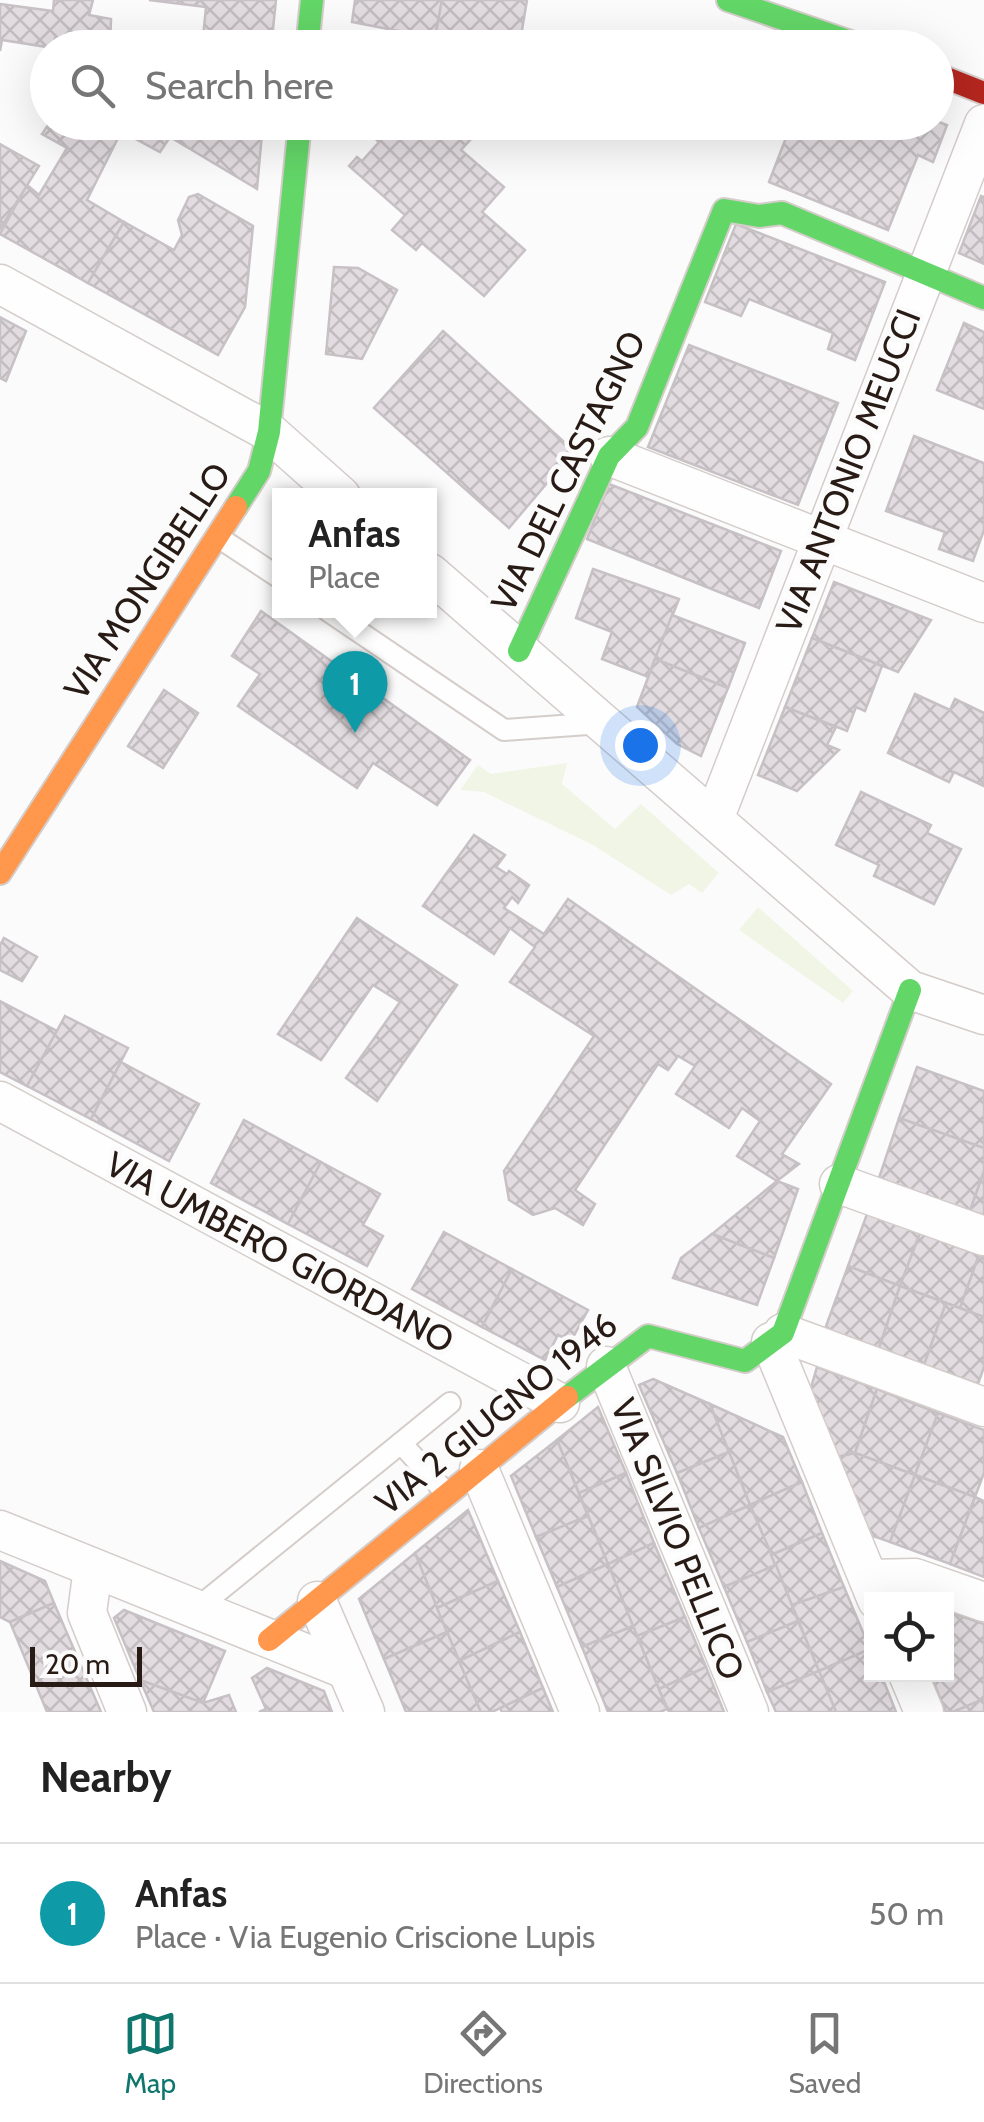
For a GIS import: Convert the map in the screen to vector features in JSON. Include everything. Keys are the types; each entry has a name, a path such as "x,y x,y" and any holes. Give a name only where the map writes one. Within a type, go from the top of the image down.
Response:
{"street":[{"path":"310,30 312,0"},
{"path":"728,0 816,30"},
{"path":"954,81 984,93"},
{"name":"VIA ANTONIO MEUCCI","path":"714,819 984,124"},
{"name":"VIA MONGIBELLO","path":"0,874 259,470 268,432 298,140"},
{"name":"VIA DEL CASTAGNO","path":"518,650 609,456 637,427 724,210 759,216 782,213 924,273"},
{"path":"924,273 984,298"},
{"path":"0,284 268,432 332,488"},
{"path":"609,456 984,603"},
{"path":"437,579 910,990 984,1015"},
{"path":"910,990 840,1184 777,1338 873,1589 916,1578 984,1602"},
{"name":"VIA UMBERO GIORDANO","path":"0,1101 560,1403"},
{"path":"840,1184 984,1236"},
{"name":"VIA 2 GIUGNO 1946","path":"269,1640 648,1336 745,1361 777,1338"},
{"path":"777,1338 984,1406"},
{"name":"VIA SILVIO PELLICO","path":"606,1366 749,1712"},
{"path":"479,1469 580,1712"},
{"path":"0,1530 346,1670"},
{"path":"94,1568 87,1614 127,1712"},
{"path":"317,1601 365,1712"},
{"path":"911,1682 924,1712"}],"lane":[{"path":"218,537 272,573"},
{"path":"340,618 504,730 602,722"},
{"path":"195,1610 450,1403"},
{"path":"401,1443 448,1495"}],"green space":[{"path":"567,763 562,784 615,829 641,804 719,873 702,893 689,884 671,895 593,845 484,792 460,790 478,765 491,774"},
{"path":"758,907 853,991 843,1003 739,930"}],"building":[{"path":"54,0 93,0 89,15 111,19 111,30 30,30 30,44 2,40 0,51 0,4 53,11"},
{"path":"149,0 276,0 273,30 204,30 206,7"},
{"path":"355,0 442,0 436,30 394,30 352,22"},
{"path":"442,0 527,0 522,30 436,30"},
{"path":"53,140 117,140 87,200 124,222 88,283 0,234 27,185 39,195 67,148"},
{"path":"138,140 168,140 160,152"},
{"path":"175,140 261,140 257,189"},
{"path":"470,140 461,150 504,187 482,212 525,250 484,296 422,243 416,250 392,230 405,215 349,166 357,157 362,161 379,142"},
{"path":"785,140 941,140 933,162 918,155 888,230 769,182"},
{"path":"0,144 39,166 0,229"},
{"path":"198,194 253,226 245,307 218,355 88,283 124,222 174,250 182,235 178,220 189,197"},
{"path":"981,196 984,197 984,264 959,253"},
{"path":"736,224 885,282 855,360 828,349 833,333 749,299 741,316 705,302"},
{"path":"334,267 358,268 397,290 362,359 326,354"},
{"path":"0,317 26,331 6,381 0,378"},
{"path":"964,323 984,332 984,409 937,390"},
{"path":"443,331 574,451 509,528 374,408"},
{"path":"689,345 838,403 798,505 648,447"},
{"path":"914,436 984,463 984,530 973,561 939,549 945,532 886,511"},
{"path":"609,484 781,551 759,608 587,539"},
{"path":"593,569 679,599 648,677 602,659 612,632 576,618"},
{"path":"834,582 931,620 898,672 812,638"},
{"path":"261,611 470,760 437,805 373,763 357,788 238,706 260,674 232,656"},
{"path":"672,615 745,643 728,688 655,659"},
{"path":"812,638 882,666 865,711 856,707 847,731 785,707"},
{"path":"655,659 728,688 701,756 677,744 637,707"},
{"path":"164,690 198,713 163,768 128,746"},
{"path":"915,694 950,710 955,699 984,713 984,786 954,772 949,782 888,753"},
{"path":"785,707 836,727 827,745 839,750 797,791 758,775"},
{"path":"861,792 931,825 927,833 961,849 934,904 874,876 879,865 836,845"},
{"path":"474,835 505,855 496,867 529,885 518,903 512,897 504,908 544,934 568,899 831,1084 782,1154 799,1164 777,1181 737,1156 760,1121 742,1108 729,1128 676,1094 695,1066 678,1056 668,1070 658,1064 575,1190 595,1204 583,1225 555,1208 533,1215 509,1200 504,1171 594,1036 510,982 535,947 510,928 494,954 423,906"},
{"path":"357,918 457,985 377,1101 346,1078 400,1002 373,985 321,1060 278,1034"},
{"path":"4,938 37,957 22,981 0,970 0,945"},
{"path":"0,1001 57,1031 27,1086 0,1072"},
{"path":"65,1016 128,1048 91,1119 27,1086"},
{"path":"121,1062 199,1104 169,1161 91,1119"},
{"path":"917,1067 984,1091 984,1148 899,1118"},
{"path":"899,1118 984,1148 984,1171 970,1211 879,1178"},
{"path":"244,1120 321,1162 288,1224 211,1183"},
{"path":"321,1162 380,1194 363,1225 383,1236 367,1266 288,1224"},
{"path":"984,1171 984,1215 970,1211"},
{"path":"777,1181 798,1189 774,1258 712,1234"},
{"path":"867,1214 920,1233 900,1286 848,1266"},
{"path":"444,1232 512,1269 482,1327 412,1289"},
{"path":"920,1233 979,1255 960,1308 900,1286"},
{"path":"712,1234 774,1258 757,1305 673,1278 681,1258"},
{"path":"979,1255 984,1257 984,1317 960,1308"},
{"path":"848,1266 900,1286 879,1348 825,1329"},
{"path":"512,1269 588,1310 571,1341 558,1335 545,1360 482,1327"},
{"path":"900,1286 946,1303 924,1365 879,1348"},
{"path":"946,1303 984,1317 984,1367 978,1384 924,1365"},
{"path":"817,1367 877,1389 855,1453 838,1457 810,1391"},
{"path":"653,1379 710,1404 729,1452 677,1473 639,1385"},
{"path":"877,1389 938,1413 915,1475 855,1453"},
{"path":"710,1404 783,1437 802,1482 750,1505"},
{"path":"598,1407 626,1473 579,1493 557,1440"},
{"path":"938,1413 984,1430 984,1473 975,1497 915,1475"},
{"path":"557,1440 588,1516 536,1537 511,1476"},
{"path":"729,1452 750,1505 699,1528 677,1473"},
{"path":"855,1453 915,1475 890,1542 870,1535 838,1457"},
{"path":"626,1473 654,1543 608,1564 579,1493"},
{"path":"915,1475 975,1497 950,1564 890,1542"},
{"path":"802,1482 822,1533 771,1555 750,1505"},
{"path":"975,1497 984,1501 984,1577 950,1564"},
{"path":"750,1505 776,1565 724,1587 699,1528"},
{"path":"468,1510 498,1581 437,1608 415,1553"},
{"path":"588,1516 608,1564 557,1587 536,1537"},
{"path":"822,1533 844,1587 792,1605 771,1555"},
{"path":"654,1543 685,1617 637,1636 608,1564"},
{"path":"415,1553 447,1632 384,1659 359,1599"},
{"path":"0,1561 45,1581 54,1603 10,1622 0,1617"},
{"path":"608,1564 633,1626 582,1647 557,1587"},
{"path":"776,1565 798,1621 747,1642 724,1587"},
{"path":"498,1581 520,1632 459,1661 437,1608"},
{"path":"844,1587 864,1635 864,1652 819,1671 792,1605"},
{"path":"54,1603 101,1712 47,1712 10,1622"},
{"path":"124,1610 225,1651 203,1703 140,1680 114,1618"},
{"path":"954,1614 984,1624 984,1699 946,1712 933,1682 954,1682"},
{"path":"685,1617 706,1667 659,1689 637,1636"},
{"path":"798,1621 819,1671 767,1692 747,1642"},
{"path":"633,1626 667,1709 660,1712 608,1712 582,1647"},
{"path":"447,1632 481,1712 406,1712 384,1659"},
{"path":"520,1632 543,1688 492,1712 481,1712 459,1661"},
{"path":"864,1652 864,1682 884,1682 896,1712 836,1712 819,1671"},
{"path":"706,1667 724,1712 669,1712 659,1689"},
{"path":"267,1668 324,1691 332,1712 259,1712 266,1709 252,1678"},
{"path":"819,1671 836,1712 776,1712 767,1692"},
{"path":"140,1680 203,1703 229,1695 236,1712 154,1712"},
{"path":"543,1688 553,1712 502,1712 500,1708"},
{"path":"984,1699 984,1712 953,1712"}],"traffic: fast":[{"path":"309,30 312,0"},
{"path":"728,0 816,30"},
{"path":"236,507 259,471 269,432 298,140"},
{"path":"519,651 609,456 637,427 724,210 759,216 782,213 984,298"},
{"path":"567,1397 648,1336 745,1361 783,1333 910,990"}],"traffic: slow":[{"path":"0,873 236,507"},
{"path":"269,1640 567,1397"}],"traffic: jam":[{"path":"954,81 984,93"}],"place":[{"name":"Anfas","path":"355,733"}]}
